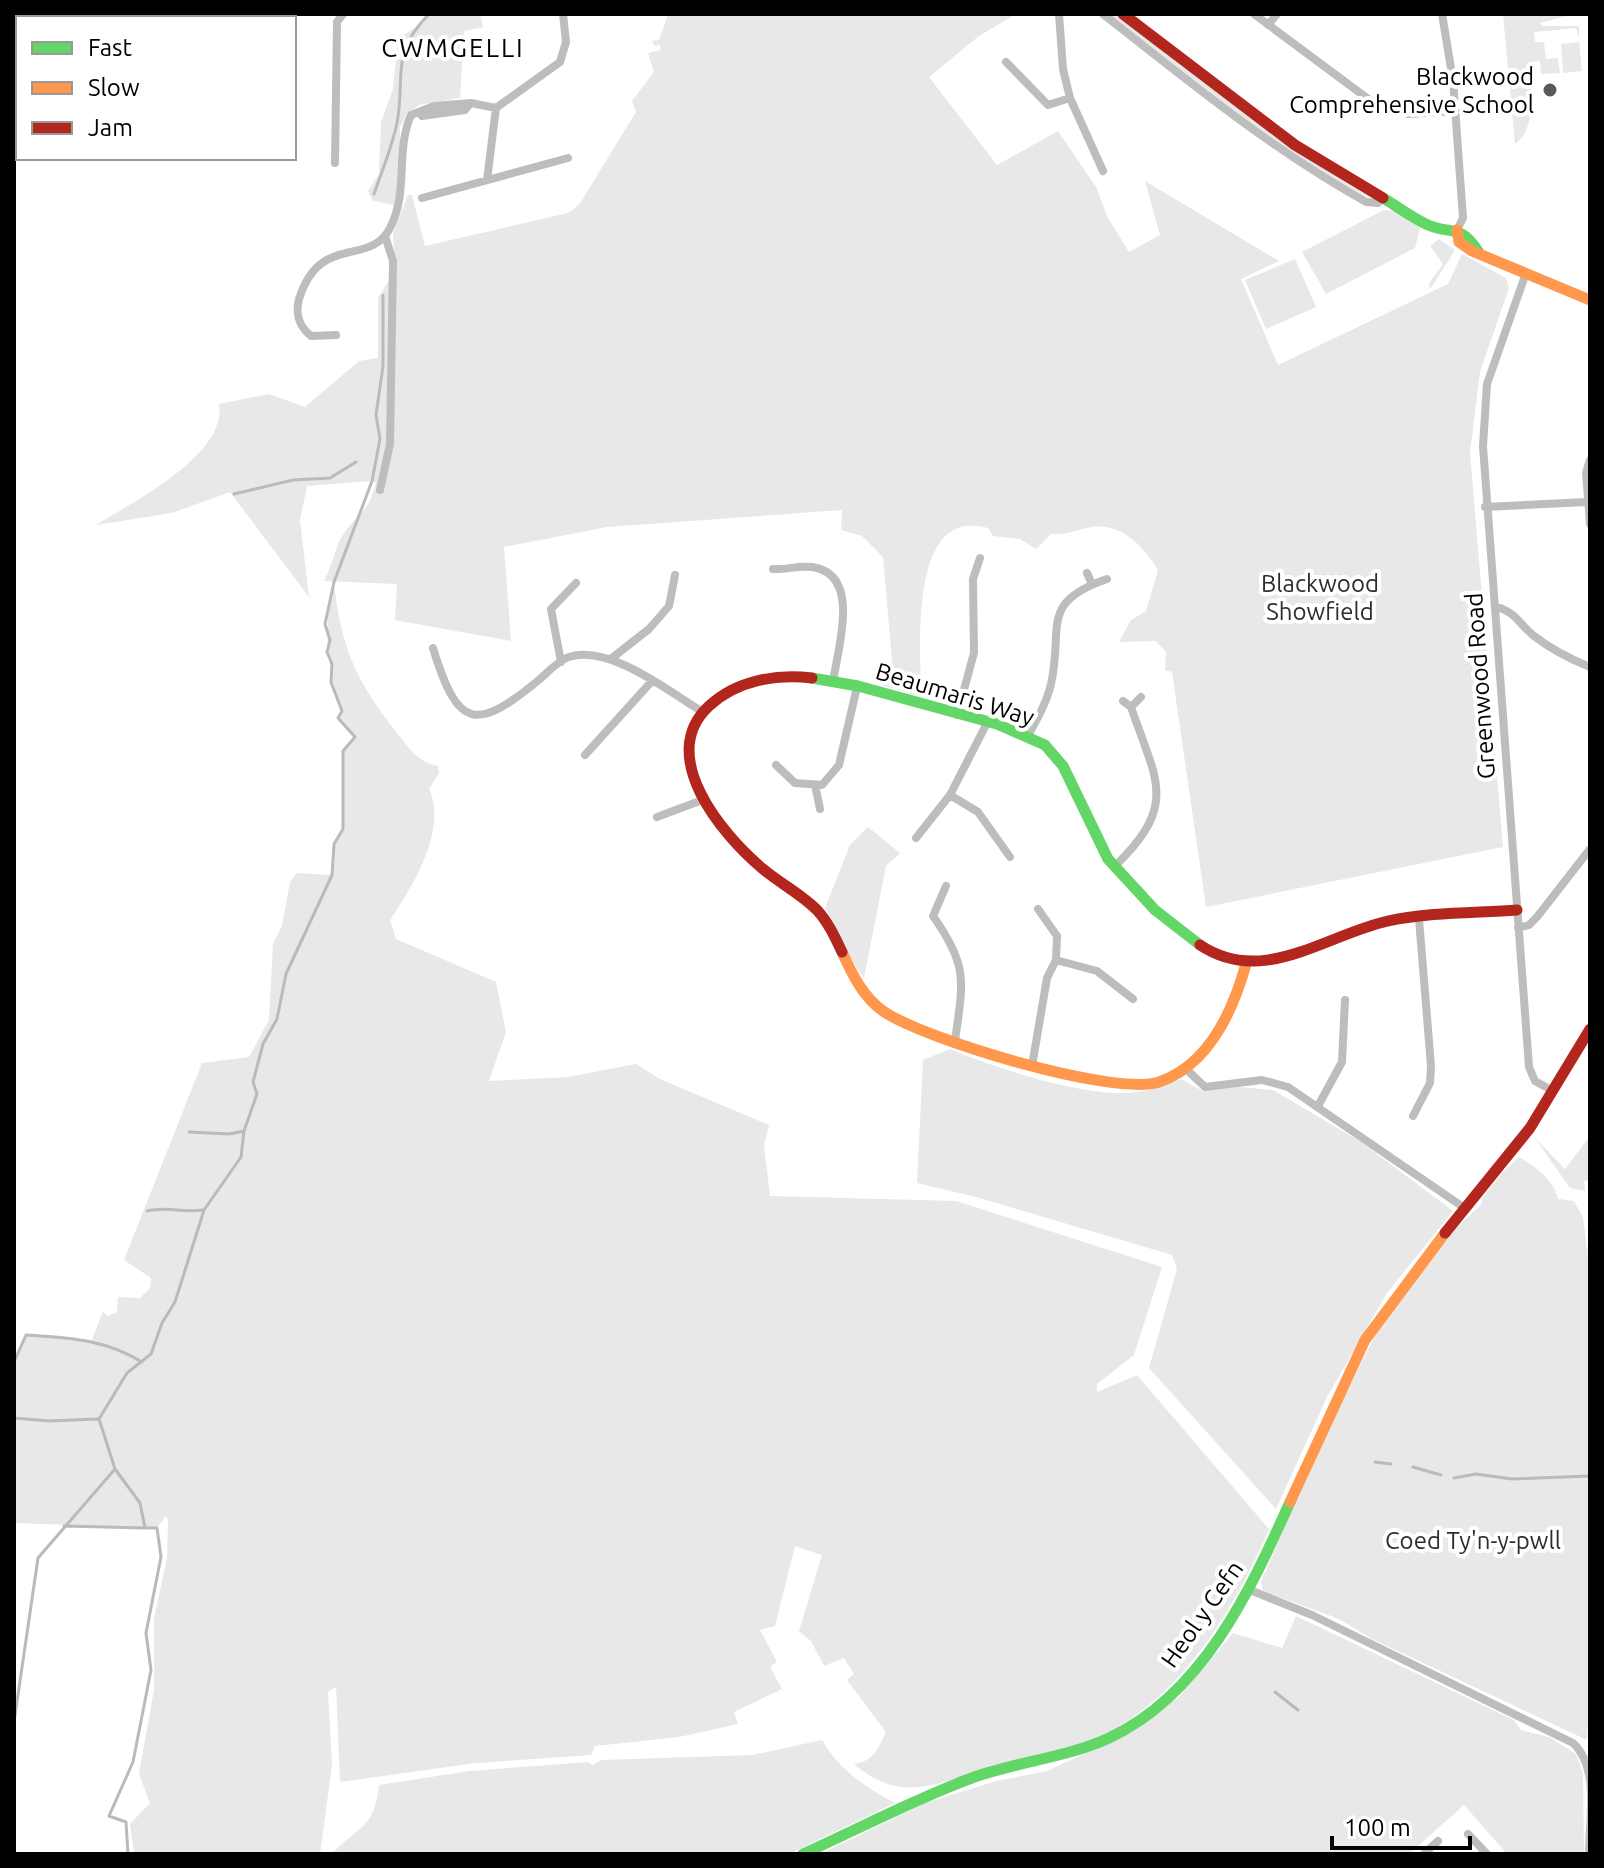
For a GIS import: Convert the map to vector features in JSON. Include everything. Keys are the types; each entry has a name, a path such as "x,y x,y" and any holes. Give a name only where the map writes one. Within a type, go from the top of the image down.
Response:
{"street":[{"path":"335,163 337,22 343,14"},
{"path":"336,335 323,338 311,336 304,330 296,310 303,286 313,268 324,259 336,253 367,248 385,236 401,195 405,129 411,115 434,106 471,103 496,108 560,62 566,42 563,14"},
{"path":"1059,14 1063,69 1070,98 1103,171"},
{"path":"1103,14 1212,101 1287,154 1366,202 1378,203 1382,198"},
{"path":"1123,14 1252,115 1382,198 1430,226 1457,230 1468,236 1478,251 1590,300"},
{"path":"1254,14 1375,104 1408,114 1456,111"},
{"path":"1268,25 1277,14"},
{"path":"1442,14 1456,111 1463,218 1457,230"},
{"path":"1006,62 1048,105 1070,98"},
{"path":"422,116 465,110 471,103"},
{"path":"487,180 496,108"},
{"path":"422,198 568,158"},
{"path":"380,490 390,444 393,261 385,236"},
{"name":"Greenwood Road","path":"1526,273 1487,384 1483,446 1485,507 1531,1076 1553,1091"},
{"path":"1590,460 1586,473 1590,524"},
{"path":"1485,507 1587,502"},
{"path":"957,715 974,653 973,579 980,558"},
{"path":"773,569 786,574 802,567 822,569 839,584 842,605 833,682"},
{"path":"1087,573 1092,584"},
{"path":"612,658 649,629 669,606 675,575"},
{"path":"1028,736 1051,683 1059,611 1070,595 1107,579"},
{"path":"561,662 551,609 576,583"},
{"path":"1495,606 1516,613 1531,634 1568,659 1590,667"},
{"path":"433,648 451,700 468,714 492,714 570,657 612,658 703,712 691,726 687,767 705,799 758,865 819,913 834,935 848,972 876,1007 927,1032 1032,1066 1136,1086 1185,1068 1201,1058 1216,1039 1246,964 1268,962 1381,923 1517,910"},
{"name":"Beaumaris Way","path":"703,712 743,683 766,678 833,682 1028,736 1044,744 1060,761 1102,852 1115,866 1187,940 1221,958 1246,964"},
{"path":"585,755 652,681"},
{"path":"776,765 795,783 822,785 839,765 857,687"},
{"path":"1115,866 1148,830 1159,801 1127,704 1141,697"},
{"path":"916,838 950,795 987,723"},
{"path":"815,785 820,809"},
{"path":"950,795 978,812 1010,857"},
{"path":"657,817 705,799"},
{"path":"1518,928 1529,925 1537,917 1590,849"},
{"path":"946,886 933,916 954,946 963,978 955,1041"},
{"path":"1032,1066 1047,978 1056,960 1057,936 1038,909"},
{"path":"1412,1111 1430,1083 1431,1066 1419,919"},
{"path":"1056,960 1085,966 1133,999"},
{"path":"1117,1000 1124,991"},
{"path":"1318,1106 1342,1062 1345,1000"},
{"name":"Heol y Cefn","path":"803,1854 969,1779 1109,1738 1164,1701 1188,1679 1250,1590 1365,1340 1420,1263 1516,1148 1590,1029"},
{"path":"1185,1068 1205,1087 1235,1081 1275,1082 1318,1106 1466,1209"},
{"path":"1250,1590 1322,1620 1573,1743 1583,1753 1589,1769 1589,1854"},
{"path":"1468,1834 1487,1854"},
{"path":"1424,1854 1438,1841"}],"green space":[{"path":"428,14 480,14 483,27 464,31 460,98 419,105 407,114 400,127 400,174 394,205 373,201 368,191 379,174 381,122 393,89 398,39 423,22"},
{"name":"Blackwood Showfield","path":"668,14 1016,14 979,36 929,77 997,165 1058,131 1096,187 1108,218 1129,252 1160,235 1145,181 1279,261 1241,279 1278,365 1448,284 1462,254 1506,278 1509,288 1480,372 1470,453 1503,847 1206,907 1172,672 1165,670 1166,652 1156,641 1119,642 1131,620 1146,611 1158,570 1138,544 1110,528 1051,534 1036,549 1020,539 993,536 988,528 962,527 943,538 931,559 924,587 921,697 881,685 890,671 892,660 883,557 862,536 841,530 842,510 607,527 504,547 511,641 395,620 397,584 324,581 340,540 369,502 376,483 372,481 307,486 300,520 309,597 230,492 172,513 96,525 154,490 194,458 209,441 218,423 219,404 269,394 305,407 359,361 378,358 378,298 395,271 393,233 408,195 412,195 425,246 568,213 579,205 636,112 632,101 654,72 648,53 661,50 660,45 655,46 652,41 659,40"},
{"path":"1109,14 1131,24 1244,112 1372,199 1349,189 1237,116"},
{"path":"1503,14 1575,14 1540,23 1543,26 1579,26 1579,38 1576,28 1534,32 1535,42 1544,42 1546,59 1558,58 1560,73 1541,74 1540,61 1530,62 1530,117 1522,137 1515,144"},
{"path":"1579,42 1582,71 1563,73 1561,44"},
{"path":"1384,210 1393,211 1420,228 1415,248 1326,294 1302,252"},
{"path":"1439,239 1455,250 1431,288 1428,285 1443,264 1430,246"},
{"path":"1295,259 1316,307 1266,329 1245,280"},
{"path":"334,582 346,645 361,680 410,749 419,758 438,766 439,773 429,789 434,804 431,839 417,874 390,920 396,939 496,982 506,1032 489,1081 568,1077 636,1064 660,1079 769,1125 764,1145 770,1196 956,1201 1162,1267 1134,1355 1097,1384 1097,1392 1137,1375 1269,1529 1239,1591 1200,1652 1151,1704 1122,1724 1078,1745 933,1785 902,1787 870,1776 854,1764 871,1757 886,1732 847,1680 854,1674 844,1658 824,1666 811,1641 799,1631 822,1555 795,1546 775,1626 760,1630 777,1662 770,1667 782,1689 734,1712 738,1724 679,1737 595,1746 591,1755 476,1763 340,1782 336,1687 328,1692 332,1765 320,1854 134,1854 130,1824 150,1803 139,1774 154,1690 154,1618 167,1558 168,1520 166,1516 157,1528 14,1523 14,1362 26,1335 92,1340 103,1311 107,1316 117,1312 118,1297 140,1298 150,1288 151,1278 124,1260 202,1063 249,1057 269,1020 273,943 282,926 290,882 297,873 332,875 334,844 343,829 343,751 355,737 338,718 342,710 332,679 327,631"},
{"path":"868,827 900,853 886,866 864,978 825,908 850,845"},
{"path":"950,1049 1043,1081 1094,1091 1139,1092 1181,1079 1203,1091 1240,1087 1273,1090 1361,1142 1453,1211 1387,1293 1327,1397 1276,1509 1149,1368 1177,1269 1172,1255 976,1197 917,1183 923,1060"},
{"path":"1590,1136 1590,1180 1584,1181 1585,1191 1570,1188 1535,1138 1565,1169"},
{"name":"Coed Ty'n-y-pwll","path":"1519,1157 1548,1180 1558,1199 1574,1201 1583,1217 1587,1249 1590,1251 1590,1690 1587,1740 1372,1639 1339,1619 1263,1591 1261,1582 1317,1451 1380,1326 1456,1228 1481,1205 1482,1198"},
{"path":"1296,1616 1514,1720 1521,1730 1549,1737 1576,1754 1583,1774 1584,1854 1507,1854 1464,1805 1409,1854 820,1854 928,1802 996,1781 1047,1771 1133,1731 1180,1696 1233,1633 1282,1648"},
{"path":"822,1740 854,1777 895,1803 789,1854 332,1854 369,1820 379,1785 469,1771 588,1762 593,1765 601,1760 753,1755"}],"waterway":[{"path":"374,194 397,123 404,54 408,42 429,14"},
{"path":"128,1854 126,1822 109,1816 133,1762 151,1670 146,1633 161,1557 157,1528 145,1528 140,1503 115,1469 99,1419 127,1373 151,1354 162,1323 175,1302 204,1210 241,1157 244,1131 257,1094 253,1082 263,1044 277,1019 286,974 332,875 334,844 343,829 343,751 355,737 338,718 342,711 331,682 332,664 327,652 330,640 325,624 334,582 372,481 380,439 376,415 383,366 383,295"},
{"path":"234,494 293,480 330,478 356,462"},
{"path":"189,1132 229,1134 244,1131"},
{"path":"147,1211 202,1210"},
{"path":"14,1362 26,1335 100,1344 142,1362"},
{"path":"14,1418 49,1421 98,1419"},
{"path":"1375,1462 1391,1464"},
{"path":"1413,1467 1441,1475"},
{"path":"14,1722 38,1558 115,1469"},
{"path":"1454,1478 1476,1474 1512,1479 1590,1476"},
{"path":"64,1526 144,1528"},
{"path":"1275,1692 1298,1710"}],"traffic: fast":[{"path":"1383,198 1428,225 1461,234 1478,251"},
{"path":"812,678 858,686 997,724 1045,745 1063,766 1108,859 1155,910 1200,945"},
{"path":"803,1854 948,1787 986,1773 1092,1745 1142,1719 1171,1695 1220,1637 1258,1570 1290,1502"}],"traffic: slow":[{"path":"1457,230 1459,242 1472,251 1590,300"},
{"path":"842,952 854,977 870,999 904,1023 1019,1063 1062,1074 1136,1084 1159,1082 1177,1074 1205,1050 1226,1018 1246,964"},
{"path":"1290,1502 1365,1340 1445,1233"}],"traffic: jam":[{"path":"1123,14 1295,145 1383,198"},
{"path":"812,678 771,678 732,690 709,706 694,726 689,747 692,770 700,793 713,815 746,854 817,910 842,952"},
{"path":"1200,945 1224,957 1247,961 1271,960 1388,921 1436,914 1517,910"},
{"path":"1445,1233 1530,1128 1590,1029"}],"place":[{"name":"Blackwood Comprehensive School","path":"1550,90"}],"district":[{"name":"CWMGELLI","path":"453,47"}]}
